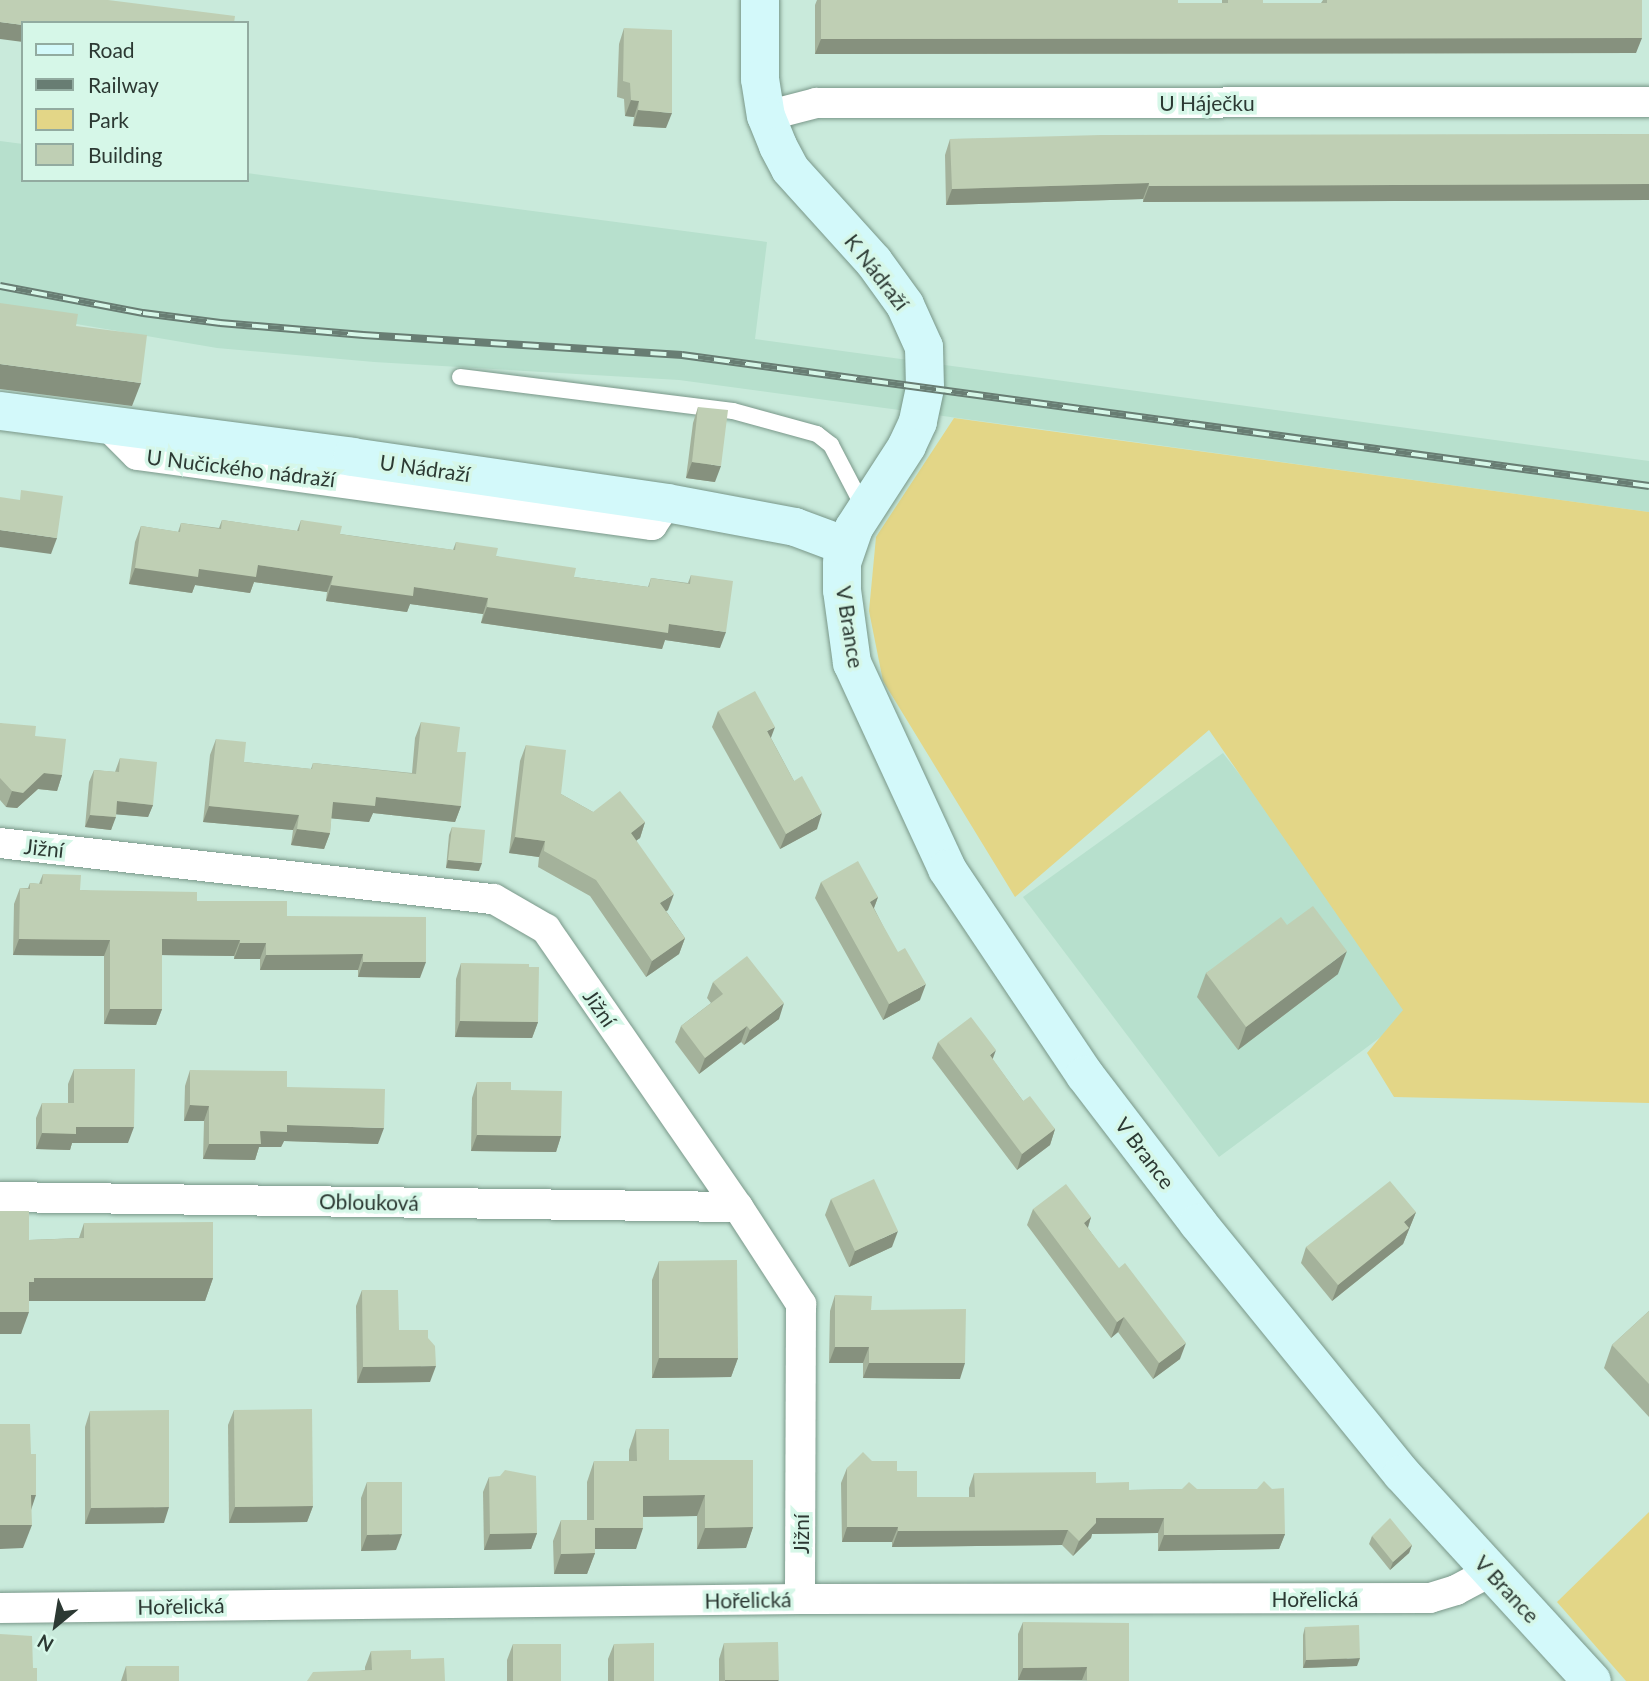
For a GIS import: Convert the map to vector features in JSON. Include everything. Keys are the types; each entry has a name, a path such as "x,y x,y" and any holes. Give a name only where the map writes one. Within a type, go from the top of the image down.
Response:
{"main road":[{"name":"K Nádraží","path":"760,0 760,79 766,116 790,169 874,262 905,305 923,347 925,388 918,422 907,446 865,510 846,546"},
{"name":"U Nádraží","path":"0,411 352,457 667,503 795,527 846,546"},
{"name":"V Brance","path":"846,546 842,590 852,663 947,869 1085,1075 1198,1223 1402,1474 1592,1681"}],"street":[{"name":"U Háječku","path":"766,116 816,103 1649,102"},
{"name":"Jižní","path":"0,843 494,899 546,929 738,1207 801,1304 800,1599"},
{"name":"Oblouková","path":"0,1197 738,1207"},
{"name":"Hořelická","path":"0,1608 800,1599 1430,1598 1456,1590 1490,1571"}],"lane":[{"path":"460,377 733,411 817,434 831,445 865,510"}],"shaded area":[{"path":"0,141 21,144 21,182 248,182 248,173 767,242 755,339 1649,461 1649,512 679,380 374,362 217,348 0,311"},
{"path":"1223,753 1421,1007 1219,1157 1023,897"}],"green space":[{"path":"954,418 1649,512 1649,1103 1394,1097 1367,1053 1403,1010 1209,730 1015,897 883,681 869,611 876,537"},
{"path":"1649,1512 1649,1681 1626,1681 1557,1602"}],"building":[{"path":"0,0 108,0 235,16 234,21 21,21 21,25 0,22"},
{"path":"821,0 1178,0 1178,3 1228,3 1228,0 1263,0 1263,3 1327,3 1327,0 1642,0 1642,38 821,39"},
{"path":"624,28 672,30 672,113 638,110 639,101 631,100 630,83 623,81"},
{"path":"1649,134 1649,184 1149,186 1149,183 952,189 950,139 1101,135"},
{"path":"0,303 78,314 76,326 147,335 141,383 0,364"},
{"path":"698,407 728,410 721,466 692,462"},
{"path":"21,490 63,496 57,538 0,530 0,497 20,500"},
{"path":"222,520 299,531 301,520 342,526 340,534 379,540 455,550 456,542 498,548 496,556 576,568 574,577 649,587 651,578 690,584 691,575 733,581 726,632 669,624 668,633 487,607 488,598 414,587 413,596 331,585 333,576 258,565 256,577 199,569 198,577 135,568 141,526 180,532 181,523 221,529"},
{"path":"755,691 775,727 767,731 794,781 802,776 822,813 786,834 718,711"},
{"path":"421,722 460,727 457,752 466,752 461,806 376,797 375,806 333,802 330,833 297,829 299,815 209,806 216,739 246,742 244,762 312,769 313,763 416,774"},
{"path":"0,723 36,726 35,736 66,739 62,775 44,773 23,793 12,791 0,778"},
{"path":"526,745 566,750 561,794 593,812 620,791 645,822 631,833 674,894 660,903 685,938 652,961 596,880 544,851 545,841 515,837"},
{"path":"120,758 157,762 153,805 117,801 116,817 90,815 94,770 119,772"},
{"path":"452,827 485,830 482,863 448,860"},
{"path":"858,861 878,897 870,902 898,952 905,948 926,984 889,1004 821,882"},
{"path":"43,874 81,875 80,890 197,892 197,901 287,901 287,916 426,917 426,962 363,962 363,954 266,955 266,943 162,939 162,1009 110,1009 110,940 19,939 20,888 30,889 30,883 42,884"},
{"path":"1313,906 1347,951 1246,1027 1206,973 1281,917 1287,925"},
{"path":"747,956 784,1003 750,1030 747,1026 705,1058 681,1026 723,994 713,982"},
{"path":"461,963 529,964 529,967 539,967 538,1022 460,1021"},
{"path":"971,1017 996,1050 990,1055 1023,1101 1030,1096 1055,1129 1022,1154 938,1042"},
{"path":"74,1069 135,1069 134,1127 76,1127 76,1134 42,1133 42,1103 74,1103"},
{"path":"190,1070 287,1071 287,1087 385,1089 384,1128 287,1125 287,1132 260,1131 261,1144 209,1144 209,1106 190,1105"},
{"path":"477,1082 511,1082 511,1090 562,1091 561,1136 477,1135"},
{"path":"874,1179 898,1231 855,1251 831,1199"},
{"path":"1390,1181 1416,1212 1404,1222 1409,1228 1338,1285 1306,1247"},
{"path":"1066,1184 1091,1217 1084,1223 1119,1268 1125,1263 1186,1343 1159,1363 1124,1317 1117,1322 1033,1209"},
{"path":"0,1211 29,1211 29,1240 84,1238 84,1223 213,1222 213,1278 34,1278 34,1282 29,1282 29,1312 0,1312"},
{"path":"737,1260 738,1358 659,1358 659,1261"},
{"path":"362,1290 398,1290 399,1330 428,1330 428,1338 435,1346 436,1366 363,1367"},
{"path":"835,1295 872,1296 871,1310 966,1309 965,1363 869,1363 869,1347 835,1347"},
{"path":"1649,1311 1649,1384 1612,1345"},
{"path":"312,1409 313,1506 235,1507 234,1410"},
{"path":"169,1410 169,1507 91,1508 90,1411"},
{"path":"0,1424 30,1424 31,1454 36,1454 36,1495 31,1495 32,1525 0,1525"},
{"path":"636,1429 669,1429 669,1460 753,1460 753,1527 705,1528 705,1495 643,1496 643,1528 595,1528 595,1553 561,1554 561,1520 594,1520 594,1461 637,1461"},
{"path":"863,1452 872,1461 897,1461 897,1471 917,1471 917,1497 975,1497 974,1473 1096,1472 1096,1483 1129,1482 1129,1490 1182,1489 1189,1482 1197,1489 1257,1489 1264,1481 1272,1489 1284,1488 1285,1534 1164,1535 1164,1518 1096,1518 1096,1523 1079,1541 1068,1530 898,1531 898,1527 847,1527 847,1468"},
{"path":"505,1470 536,1476 537,1533 490,1534 489,1477 500,1476"},
{"path":"367,1482 402,1482 402,1534 367,1535"},
{"path":"1390,1518 1412,1545 1393,1562 1372,1536"},
{"path":"1023,1622 1129,1623 1129,1681 1087,1681 1087,1667 1023,1668"},
{"path":"1359,1625 1360,1658 1306,1660 1305,1627"},
{"path":"0,1634 32,1636 33,1668 37,1668 37,1681 0,1681"},
{"path":"778,1642 779,1680 725,1680 724,1643"},
{"path":"654,1643 654,1681 614,1681 614,1644"},
{"path":"513,1644 561,1644 561,1681 513,1681"},
{"path":"411,1650 411,1659 444,1658 445,1681 307,1681 313,1672 372,1670 371,1651"},
{"path":"126,1666 179,1666 179,1681 127,1681"}],"railway":[{"path":"0,286 143,313 220,323 682,355 1649,486"}]}
